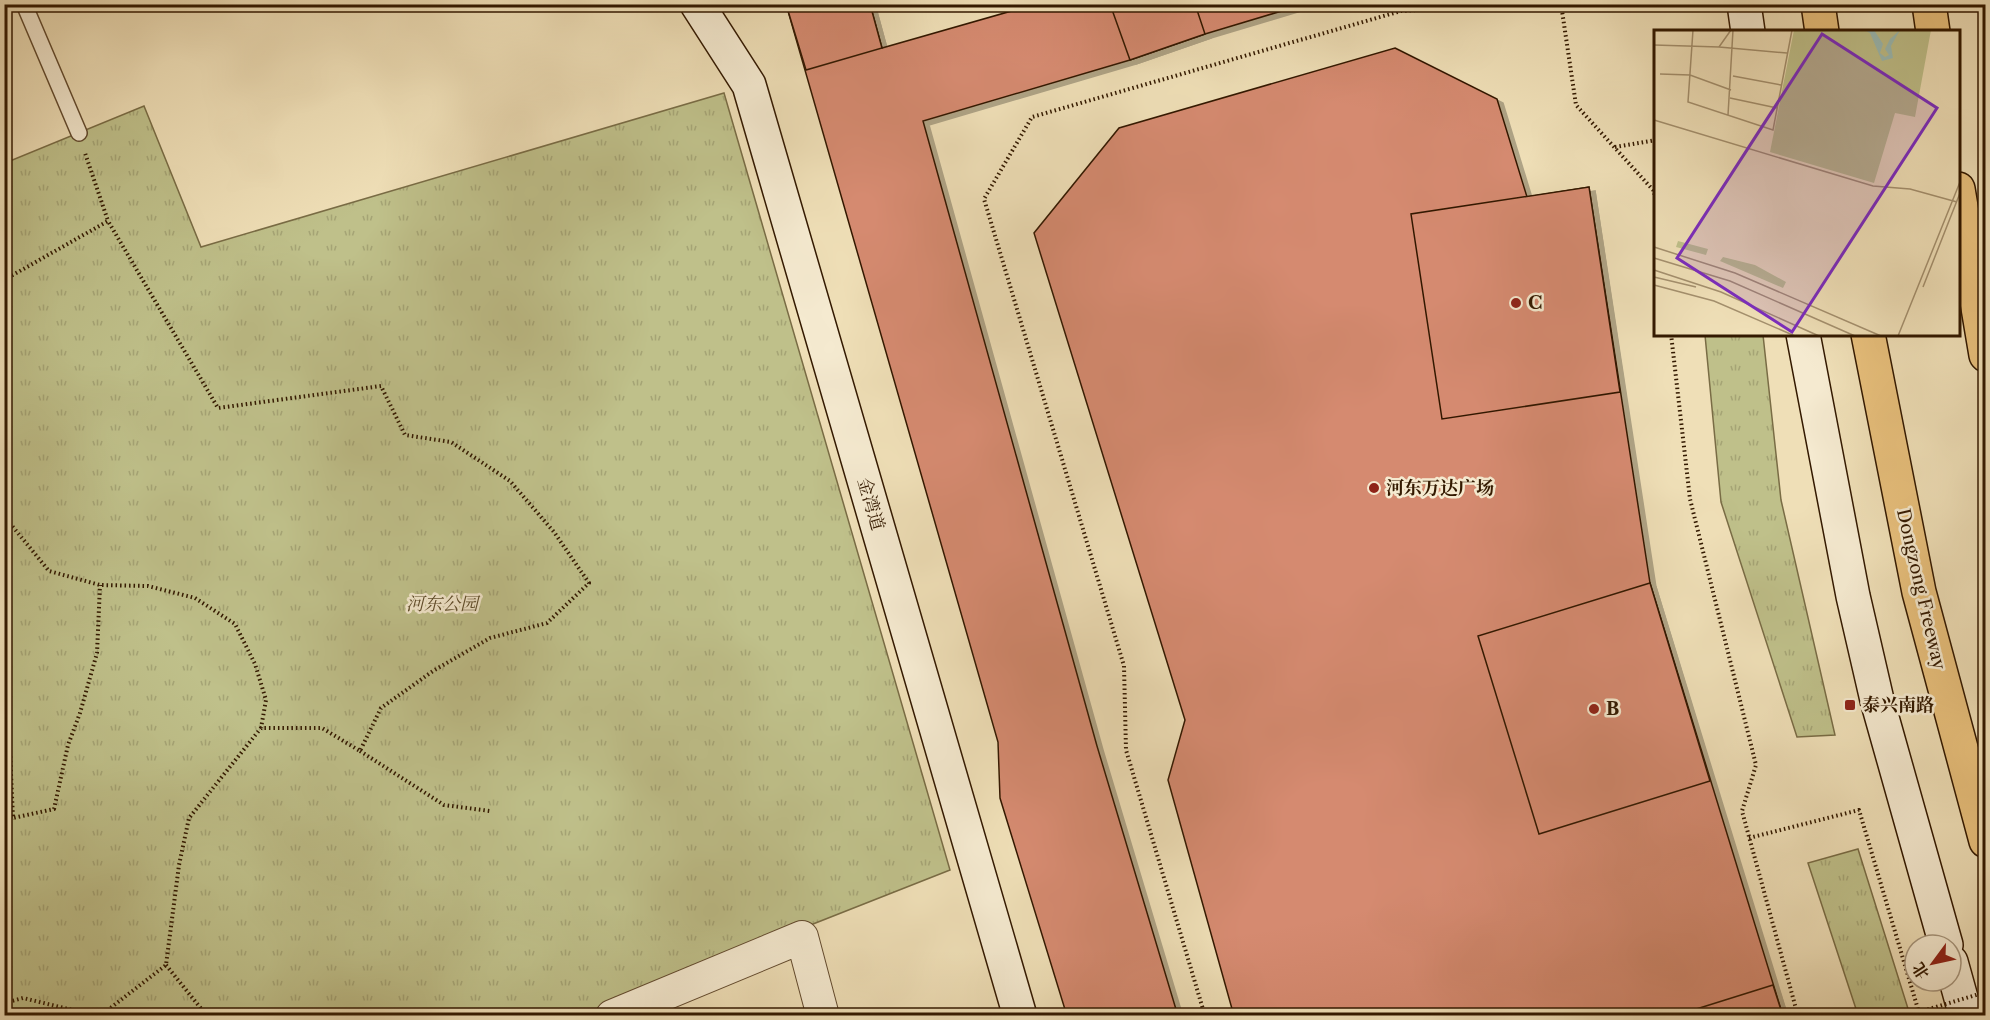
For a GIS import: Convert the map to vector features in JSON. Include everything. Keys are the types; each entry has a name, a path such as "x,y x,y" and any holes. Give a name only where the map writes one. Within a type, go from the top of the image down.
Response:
{"highway":[{"path":"1818,4 1822,30"},
{"path":"1929,4 1933,30"},
{"path":"1951,30 1953,4"},
{"path":"1960,195 1986,355"},
{"name":"Dongzong Freeway","path":"1868,336 1919,592 1986,841"}],"street":[{"name":"金湾道","path":"697,4 749,85 1020,1016"},
{"path":"1744,4 1748,30"},
{"path":"1803,336 1853,596 1877,700 1943,933"},
{"path":"612,1016 653,1008 802,937 823,1016"},
{"path":"1960,993 1966,1016"}],"lane":[{"path":"24,4 79,133"}],"path":[{"path":"1205,1016 1126,750 1124,666 984,199 1032,117 1401,11 1506,4"},
{"path":"1561,4 1576,105 1654,191"},
{"path":"79,133 108,221 218,408 381,386 405,435 451,442 510,481 554,532 589,583 547,623 490,638 433,671 381,708 360,751"},
{"path":"1614,147 1654,140"},
{"path":"4,279 108,221"},
{"path":"1671,336 1690,499 1756,765 1742,811 1798,1016"},
{"path":"4,516 49,571 100,585 148,586 195,598 235,624 255,664 266,700 261,728 189,818 179,865 166,965 98,1016 23,998 4,1003"},
{"path":"4,820 54,809 68,745 80,713 97,653 100,585"},
{"path":"261,728 322,728 444,805 490,811"},
{"path":"4,745 10,752 13,818"},
{"path":"1749,838 1859,810 1920,1014 1986,992"},
{"path":"166,965 207,1016"}],"green space":[{"name":"河东公园","path":"724,93 950,870 582,1015 5,1016 5,163 144,106 201,247"},
{"path":"1705,336 1763,336 1781,500 1835,735 1797,737 1721,502"},
{"path":"1858,849 1910,1015 1858,1015 1808,863"}],"building":[{"path":"786,4 870,4 882,48 1036,4 1305,4 1205,34 1130,60 923,121 1097,746 1178,1016 1067,1016 1000,798 998,742"},
{"path":"786,4 870,4 882,48 806,70"},
{"path":"1110,4 1195,4 1205,34 1130,60"},
{"name":"河东万达广场","path":"1395,48 1497,99 1527,197 1589,187 1650,583 1783,1016 1234,1016 1168,780 1185,720 1034,233 1119,128"},
{"name":"C","path":"1589,187 1620,392 1442,419 1411,214"},
{"name":"B","path":"1650,583 1710,781 1539,834 1478,636"},
{"path":"1773,985 1783,1016 1674,1016"}],"place":[{"name":"C","path":"1516,303"},
{"name":"河东万达广场","path":"1374,488"},
{"name":"泰兴南路","path":"1850,705"},
{"name":"B","path":"1594,709"}]}
